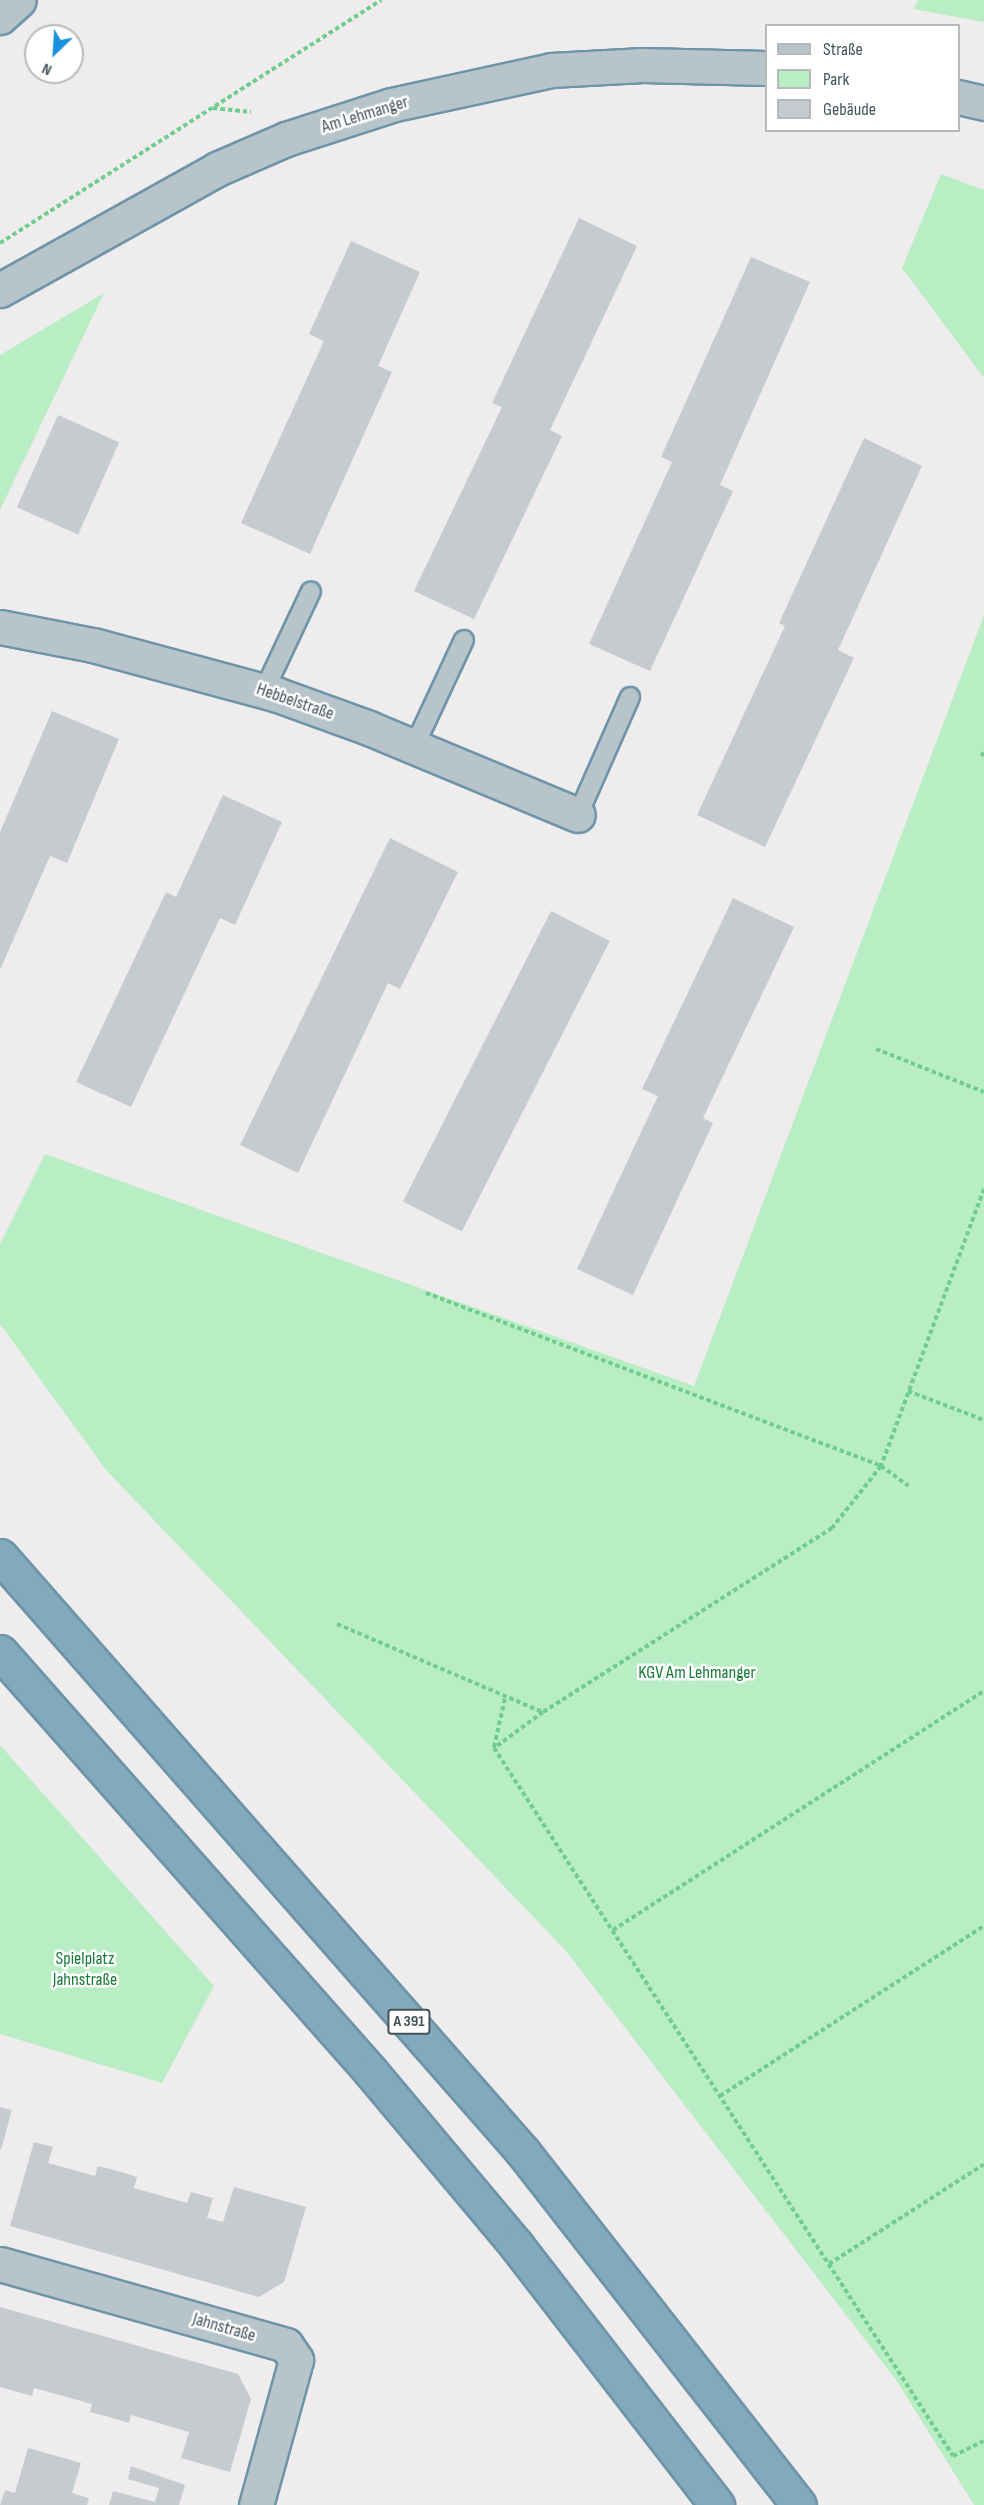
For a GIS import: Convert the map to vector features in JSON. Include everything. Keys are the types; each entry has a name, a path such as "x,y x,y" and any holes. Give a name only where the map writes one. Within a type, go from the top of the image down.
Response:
{"highway":[{"name":"A 391","path":"0,1556 523,2152 799,2505"},
{"path":"0,1652 370,2072 516,2245 717,2505"}],"street":[{"path":"0,17 20,0"},
{"name":"Am Lehmanger","path":"0,290 217,169 286,139 391,105 552,70 642,65 765,68"},
{"path":"960,97 984,103"},
{"name":"Hebbelstraße","path":"0,627 93,645 264,691 414,747 578,815"},
{"name":"Jahnstraße","path":"0,2264 285,2345 296,2360 256,2505"}],"lane":[{"path":"264,691 311,591"},
{"path":"414,747 464,640"},
{"path":"578,815 630,697"}],"path":[{"path":"0,243 381,0"},
{"path":"876,1049 984,1092"},
{"path":"494,1748 543,1712 832,1528 880,1466 984,1190"},
{"path":"426,1293 880,1466 909,1486"},
{"path":"908,1391 984,1420"},
{"path":"337,1624 505,1698 543,1712"},
{"path":"613,1930 984,1691"},
{"path":"505,1698 494,1748 953,2456 984,2441"},
{"path":"720,2096 984,1926"},
{"path":"829,2264 984,2163"}],"green space":[{"path":"918,0 984,0 984,22 913,9"},
{"path":"941,174 984,190 984,378 902,268"},
{"path":"104,293 0,510 0,355"},
{"name":"KGV Am Lehmanger","path":"984,615 984,2505 974,2505 896,2380 566,1951 106,1470 0,1324 0,1244 45,1154 694,1386"},
{"name":"Spielplatz Jahnstraße","path":"0,1745 214,1986 162,2083 0,2034"}],"building":[{"path":"579,218 637,246 550,430 562,436 474,619 414,591 502,407 492,403"},
{"path":"351,241 420,272 378,366 392,372 310,554 241,523 324,341 309,334"},
{"path":"751,257 810,282 720,485 733,491 650,671 589,644 672,462 661,457"},
{"path":"58,415 119,442 78,535 17,507"},
{"path":"864,438 922,466 838,650 854,658 765,847 697,815 785,626 779,623"},
{"path":"52,711 119,739 67,863 50,856 0,970 0,832"},
{"path":"223,795 282,822 235,925 220,918 131,1107 76,1082 166,892 176,897"},
{"path":"390,838 458,872 400,989 388,983 298,1173 240,1145"},
{"path":"733,898 794,927 703,1118 713,1123 633,1295 577,1269 658,1096 642,1089"},
{"path":"551,911 610,941 462,1231 403,1201"},
{"path":"0,2107 12,2110 1,2150 0,2149"},
{"path":"34,2142 53,2147 48,2163 95,2176 98,2166 118,2171 137,2177 134,2188 187,2203 191,2192 213,2198 207,2218 223,2222 234,2187 306,2207 284,2282 259,2297 10,2226"},
{"path":"0,2307 238,2374 251,2399 230,2472 181,2458 189,2432 131,2415 129,2423 90,2412 92,2404 34,2388 32,2396 0,2387"},
{"path":"28,2448 81,2463 72,2493 89,2498 87,2505 0,2505 5,2490 15,2493"},
{"path":"131,2466 185,2485 179,2505 109,2505 113,2491 155,2502 159,2488 128,2479"}]}
